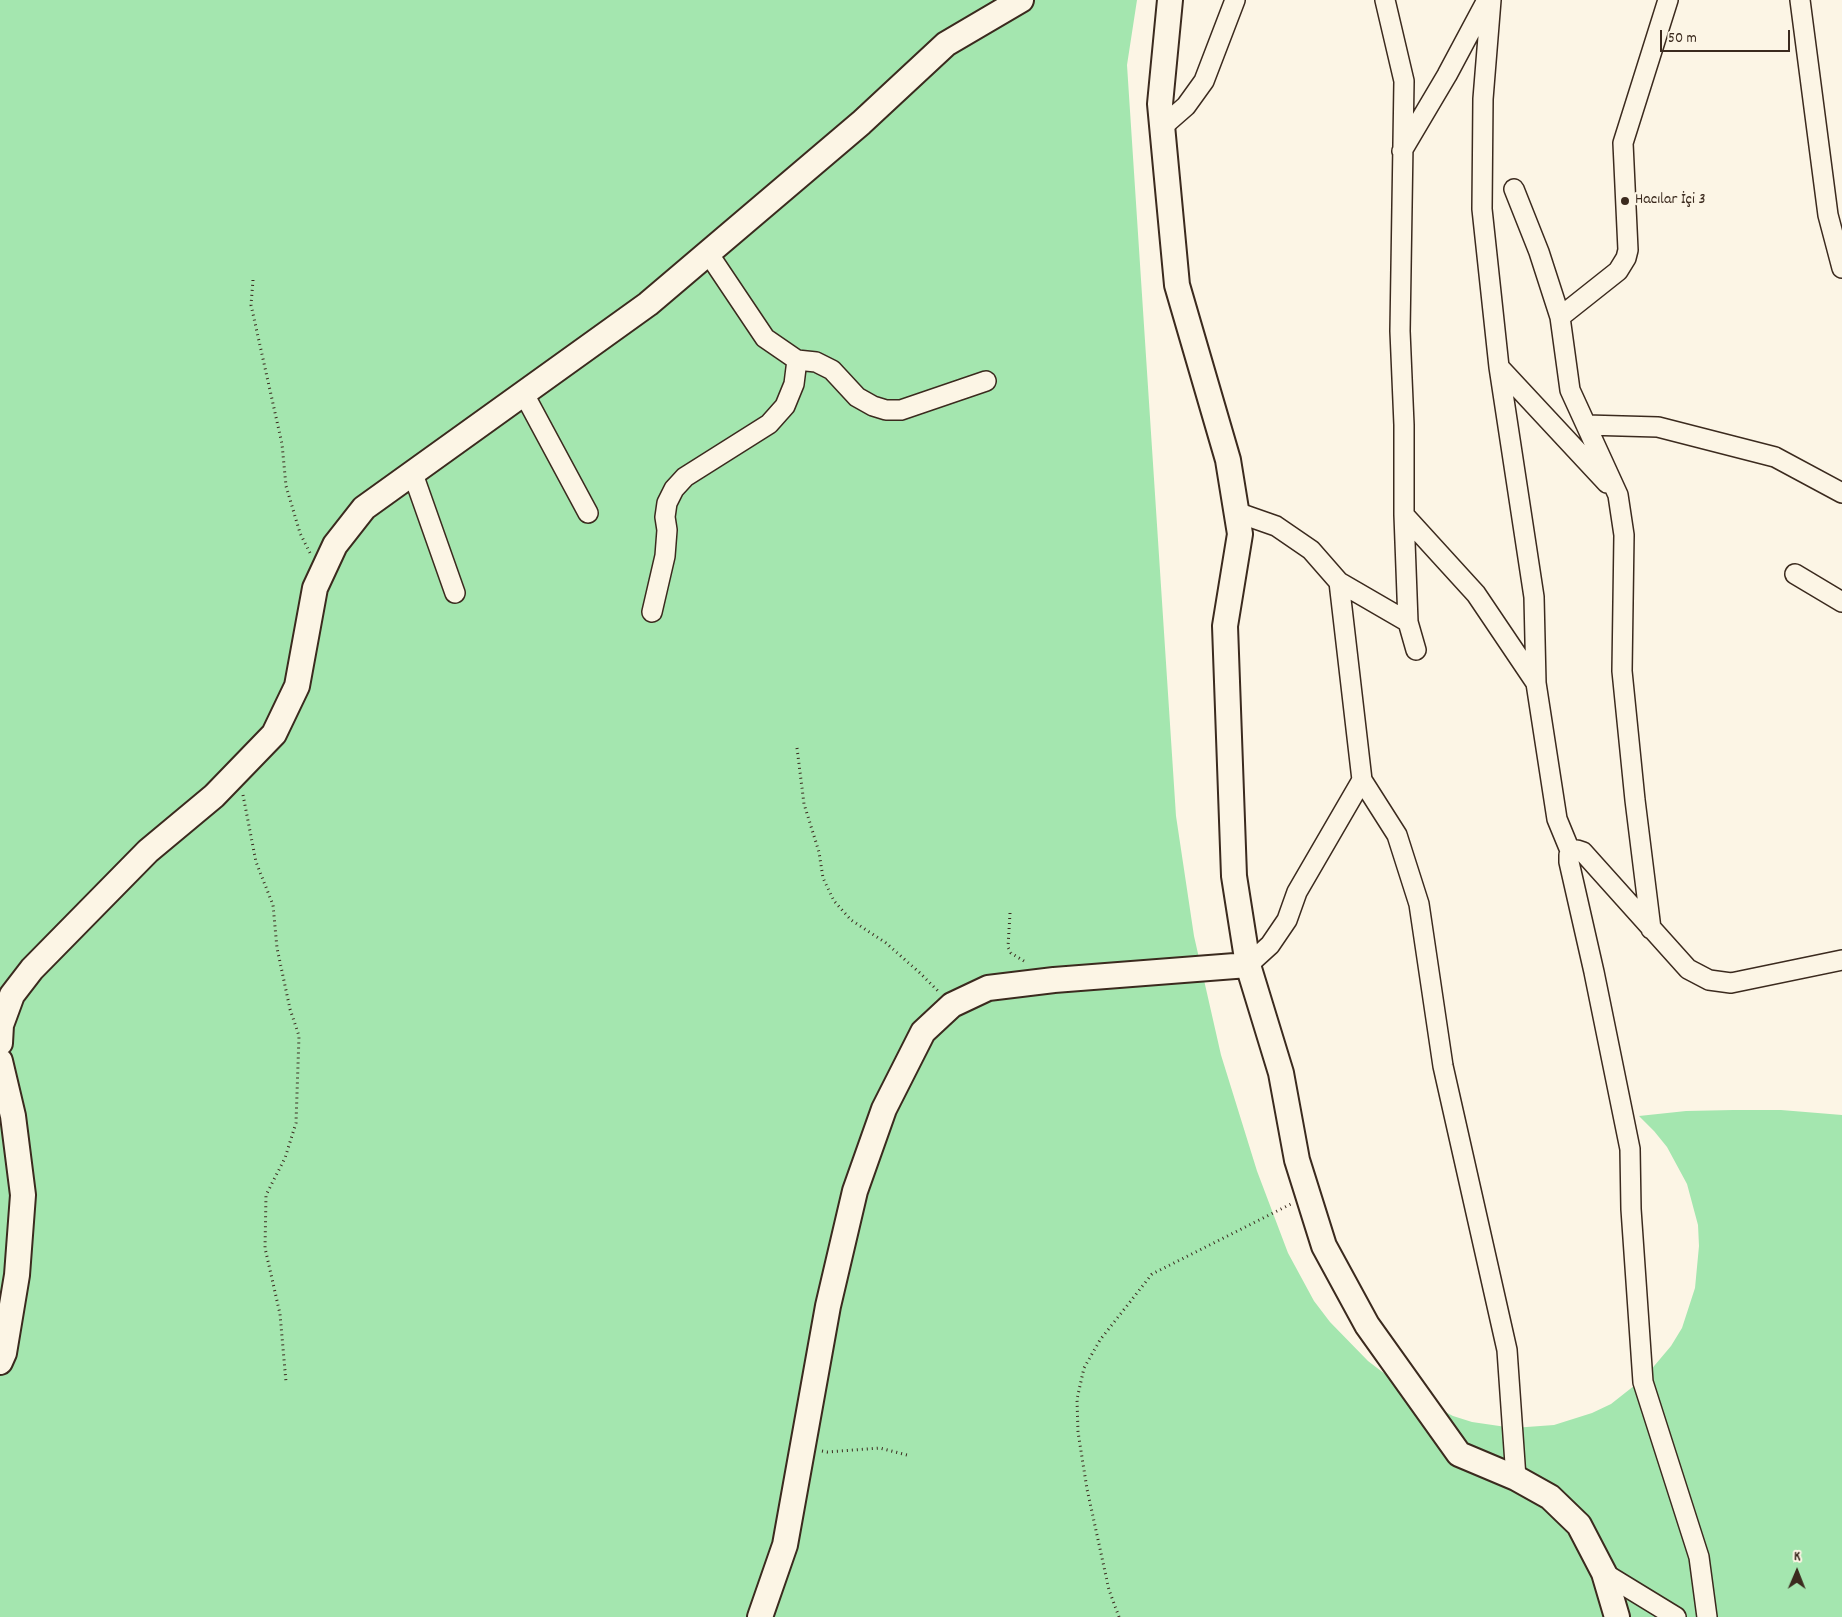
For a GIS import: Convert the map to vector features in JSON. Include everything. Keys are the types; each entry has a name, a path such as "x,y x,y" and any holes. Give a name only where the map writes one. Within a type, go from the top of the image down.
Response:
{"street":[{"path":"0,1043 1,1025 12,995 32,970 148,852 214,796 274,734 297,686 315,588 335,545 364,508 648,304 861,123 946,44 1021,0"},
{"path":"1170,0 1160,104 1176,285 1228,460 1240,534 1225,626 1234,876 1248,965 1281,1073 1297,1160 1324,1246 1367,1325 1459,1454 1516,1478 1550,1497 1578,1525 1604,1574 1617,1617"},
{"path":"1162,127 1186,106 1204,81 1235,0"},
{"path":"1385,0 1404,81 1400,332 1408,622 1416,650"},
{"path":"1402,152 1447,75 1487,0"},
{"path":"1491,0 1482,99 1482,209 1499,367 1534,597 1536,683 1557,818 1571,853 1568,862 1606,1024 1630,1149 1631,1209 1643,1382 1699,1558 1707,1617"},
{"path":"1560,317 1618,271 1626,258 1628,250 1623,143 1668,0"},
{"path":"1800,0 1828,216 1842,268"},
{"path":"1514,189 1539,252 1560,317 1570,390 1618,495 1624,535 1622,671 1651,929"},
{"path":"708,253 765,338 797,360 816,362 832,370 857,397 873,406 886,410 901,410 986,382"},
{"path":"652,612 664,556 667,530 665,517 667,503 674,489 685,477 769,424 785,406 794,384 797,360"},
{"path":"1499,367 1618,495"},
{"path":"524,394 588,513"},
{"path":"1586,425 1658,427 1774,457 1842,494"},
{"path":"413,474 455,592"},
{"path":"1236,512 1276,526 1311,550 1339,582 1408,622"},
{"path":"1404,515 1476,594 1536,683"},
{"path":"1795,574 1842,602"},
{"path":"1339,582 1362,780 1397,834 1419,904 1443,1066 1507,1350 1516,1478"},
{"path":"760,1617 785,1545 828,1306 856,1191 884,1109 923,1032 952,1005 988,988 1054,980 1248,965 1270,945 1287,920 1297,892 1362,780"},
{"path":"1571,853 1577,850 1583,852 1688,969 1709,980 1731,983 1842,960"},
{"path":"0,1061 13,1116 23,1195 17,1274 4,1353 0,1362"},
{"path":"1604,1574 1676,1617"}],"path":[{"path":"253,280 251,305 282,444 286,486 300,533 321,577"},
{"path":"798,748 804,804 819,852 823,878 834,901 851,920 886,943 952,1005"},
{"path":"239,770 256,862 273,905 277,948 290,1009 299,1036 296,1123 285,1158 266,1195 265,1248 280,1314 286,1382"},
{"path":"1010,913 1009,950 1054,980"},
{"path":"1119,1617 1109,1590 1078,1432 1077,1399 1084,1368 1100,1340 1152,1274 1308,1195"},
{"path":"802,1446 827,1452 880,1448 907,1455"}],"green space":[{"path":"0,0 1137,0 1127,65 1176,816 1194,936 1221,1055 1257,1171 1288,1253 1314,1301 1330,1322 1368,1361 1411,1394 1453,1416 1472,1422 1513,1428 1554,1425 1592,1413 1611,1404 1644,1378 1671,1346 1682,1328 1695,1288 1699,1246 1698,1225 1687,1184 1667,1147 1639,1116 1686,1111 1733,1110 1781,1110 1842,1115 1842,1617 0,1617"}],"place":[{"name":"Hacılar İçi 3","path":"1625,201"}]}
